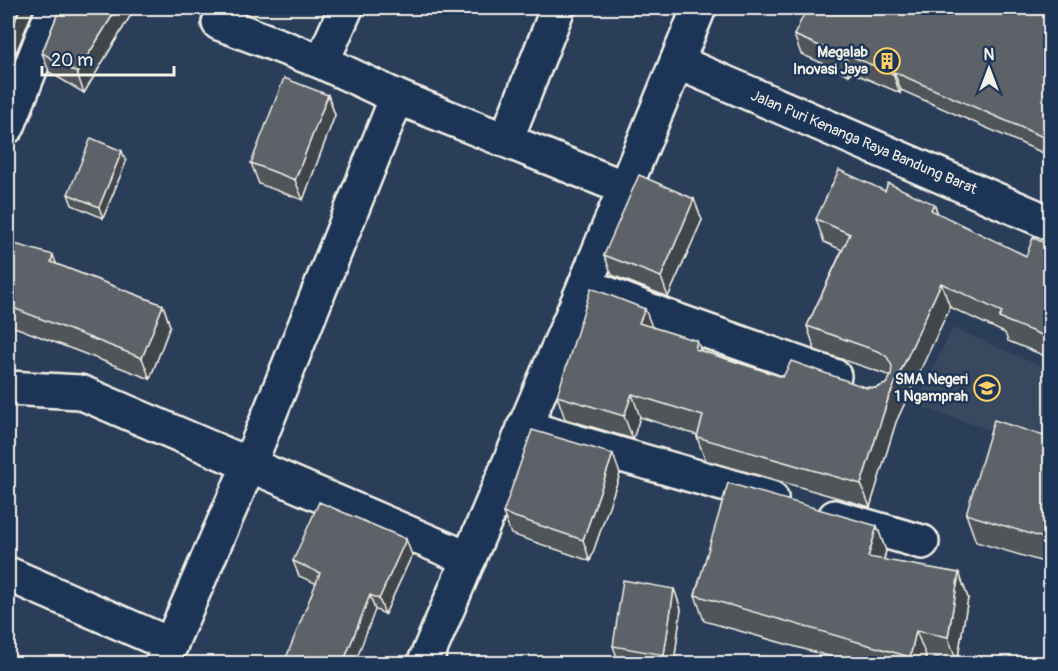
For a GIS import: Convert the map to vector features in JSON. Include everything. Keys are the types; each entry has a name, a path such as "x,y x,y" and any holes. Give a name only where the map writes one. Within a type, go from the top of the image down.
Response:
{"street":[{"path":"8,126 54,8"},
{"path":"322,63 346,8"},
{"path":"506,140 558,8"},
{"path":"424,663 585,285 699,8"},
{"path":"219,23 625,188"},
{"name":"Jalan Puri Kenanga Raya Bandung Barat","path":"677,62 1050,223"},
{"path":"8,574 167,654 249,465 397,97"},
{"path":"585,285 859,385"},
{"path":"8,388 80,392 469,559"},
{"path":"524,427 922,542"}],"shaded area":[{"name":"SMA Negeri 1 Ngamprah","path":"953,328 1050,370 1050,450 915,405"}],"building":[{"path":"8,8 20,8 10,34 8,32"},
{"path":"60,8 117,8 77,73 42,53"},
{"path":"807,8 1050,8 1050,140 894,72 893,74 844,53 843,56 794,35"},
{"path":"284,78 328,95 295,180 251,163"},
{"path":"91,138 122,151 99,207 68,194"},
{"path":"839,170 885,191 888,183 934,204 931,210 1026,256 1033,238 1050,245 1050,321 1044,336 999,318 1002,312 941,283 888,399 861,484 697,437 703,416 632,394 624,416 557,396 591,288 645,309 639,323 697,341 695,349 783,377 791,361 867,388 876,388 886,384 891,376 892,366 887,357 880,352 807,326 850,234 816,219"},
{"path":"639,175 694,199 661,277 604,255"},
{"path":"8,242 53,255 51,262 163,305 142,358 8,306"},
{"path":"994,420 1050,438 1050,540 966,514"},
{"path":"532,430 613,454 583,540 503,513"},
{"path":"728,483 877,526 868,557 959,573 948,637 916,631 910,657 695,595"},
{"path":"319,502 406,539 379,599 370,595 343,663 284,663 320,573 293,561"},
{"path":"623,580 674,589 664,655 613,646"}],"place":[{"name":"Megalab Inovasi Jaya","path":"887,61"},
{"name":"SMA Negeri 1 Ngamprah","path":"987,388"}]}
